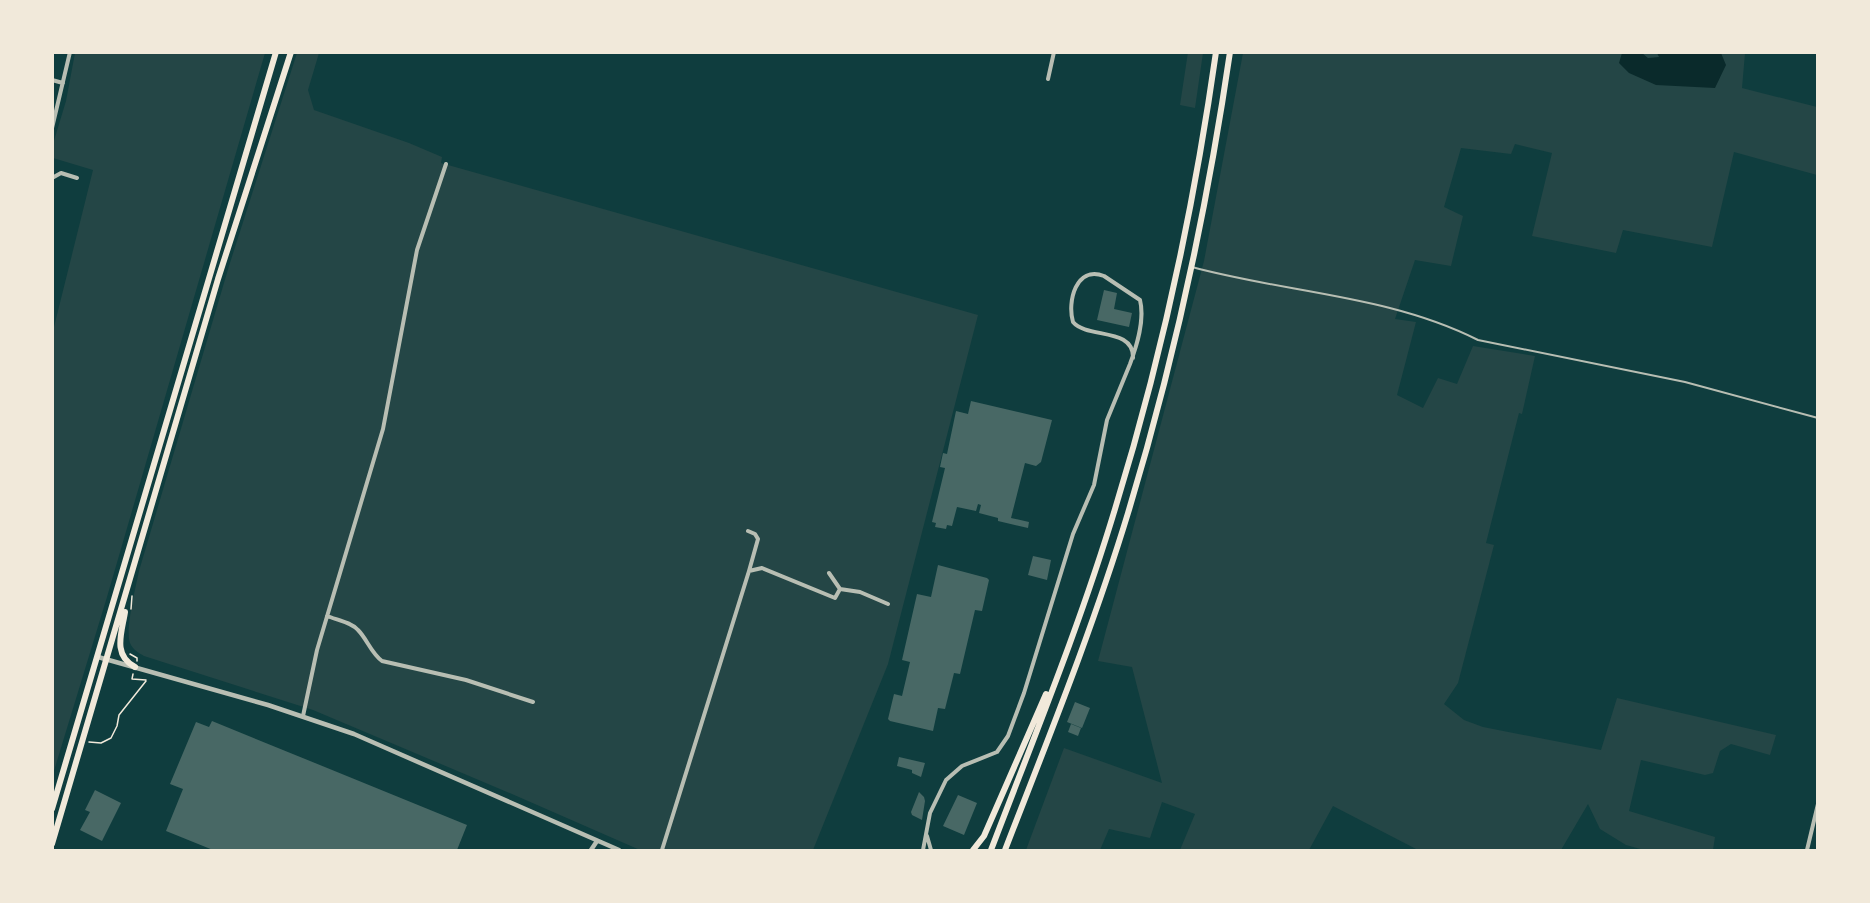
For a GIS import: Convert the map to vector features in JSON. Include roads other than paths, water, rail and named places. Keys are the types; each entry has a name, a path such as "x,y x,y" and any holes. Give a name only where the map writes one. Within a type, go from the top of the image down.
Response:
{"main road":[{"path":"52,809 276,52"},
{"path":"52,844 232,235 291,52"},
{"path":"991,850 1077,625 1115,509 1152,378 1190,208 1216,52"},
{"path":"1006,849 1081,654 1128,513 1165,381 1192,267 1230,52"},
{"path":"129,581 120,646 126,661 135,667"},
{"path":"973,850 984,836 1077,625"}],"street":[{"path":"52,128 70,52"},
{"path":"1048,79 1054,52"},
{"path":"52,80 64,83"},
{"path":"303,716 317,650 382,431 417,250 446,164"},
{"path":"52,178 61,174 77,178"},
{"path":"923,850 928,823 938,794 946,780 962,766 997,752 1008,736 1024,693 1073,534 1094,485 1107,420 1133,358 1141,321 1140,300 1098,273 1087,276 1078,283 1071,296 1073,322 1082,329 1125,340 1132,348 1133,358"},
{"path":"662,850 758,539 755,534 748,531"},
{"path":"749,571 762,568 835,598 840,589"},
{"path":"829,573 840,589 860,592 888,604"},
{"path":"327,616 352,625 382,660 466,680 533,702"},
{"path":"98,657 303,716 354,734 619,850"},
{"path":"1807,850 1818,804"},
{"path":"928,823 927,838 931,850"},
{"path":"591,850 597,841"}],"lane":[{"path":"1192,267 1245,280 1377,304 1448,325 1478,340 1685,382 1818,418"}]}
